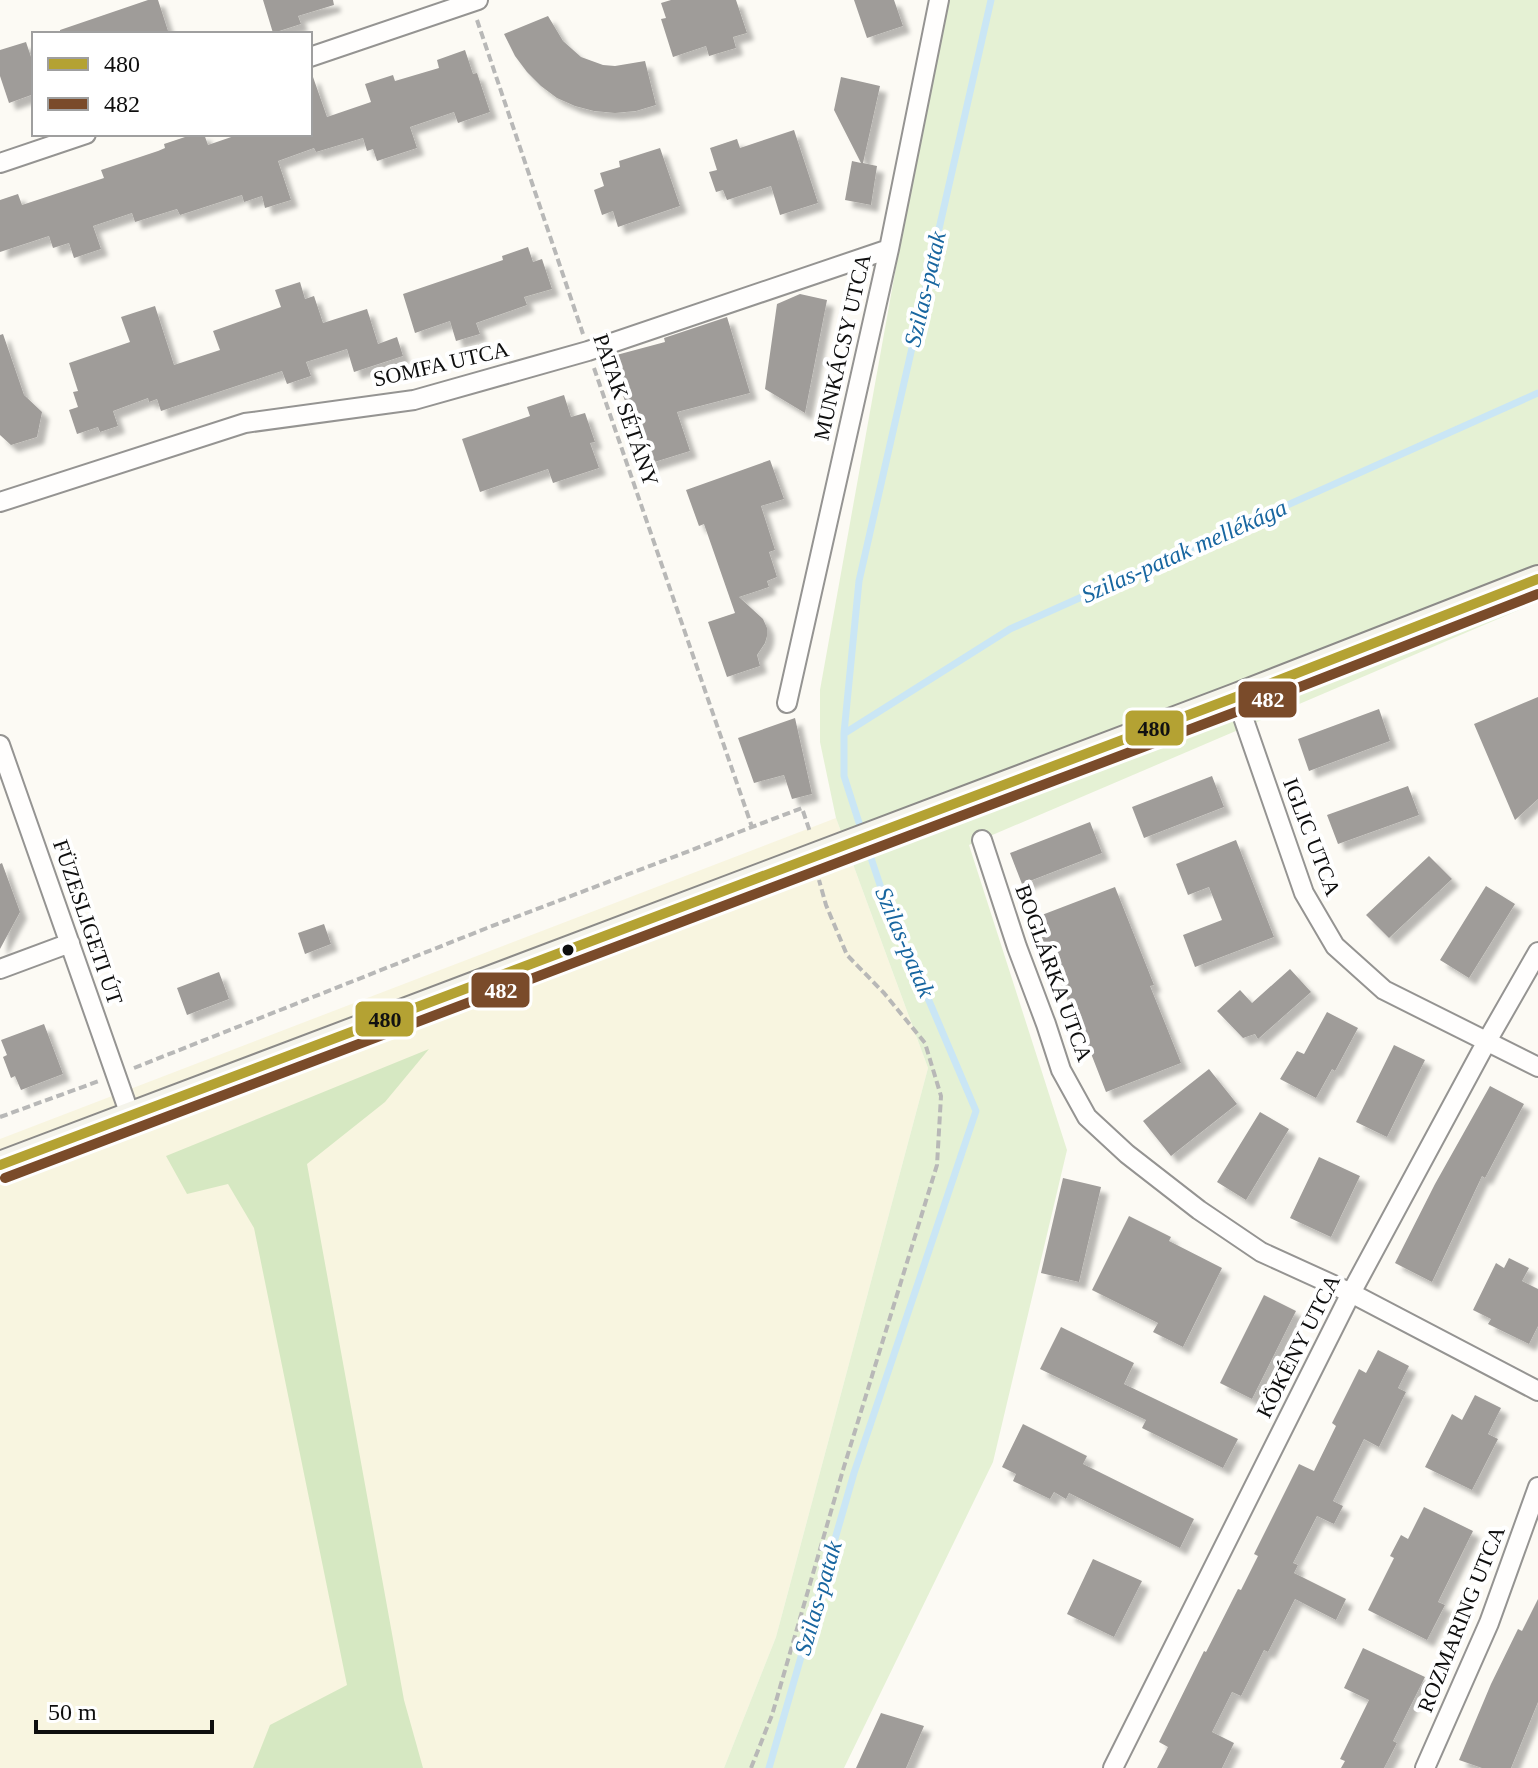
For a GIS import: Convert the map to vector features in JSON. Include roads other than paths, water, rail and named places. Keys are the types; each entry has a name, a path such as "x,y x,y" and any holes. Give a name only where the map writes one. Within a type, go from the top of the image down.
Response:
{"main road":[{"path":"0,1165 824,857 899,824 1538,579"}],"street":[{"name":"MUNKÁCSY UTCA","path":"787,703 889,249 939,0"},
{"path":"312,56 475,1"},
{"path":"0,163 80,136"},
{"name":"SOMFA UTCA","path":"0,502 245,423 414,400 588,351 889,249"},
{"name":"IGLIC UTCA","path":"1236,697 1304,893 1335,946 1384,990 1538,1067"},
{"name":"FÜZESLIGETI ÚT","path":"0,745 130,1115"},
{"name":"BOGLÁRKA UTCA","path":"982,840 1061,1070 1087,1117 1127,1154 1199,1210 1261,1252 1351,1293 1538,1391"},
{"path":"0,969 70,943"},
{"name":"KÖKÉNY UTCA","path":"1113,1768 1351,1293 1538,952"},
{"name":"ROZMARING UTCA","path":"1425,1768 1489,1623 1538,1487"}],"waterway":[{"name":"Szilas-patak","path":"862,832 844,776 844,733 859,581 991,0"},
{"name":"Szilas-patak mellékága","path":"845,733 1010,629 1538,393"},
{"name":"Szilas-patak","path":"769,1768 854,1473 976,1111 881,888 866,843"}]}
